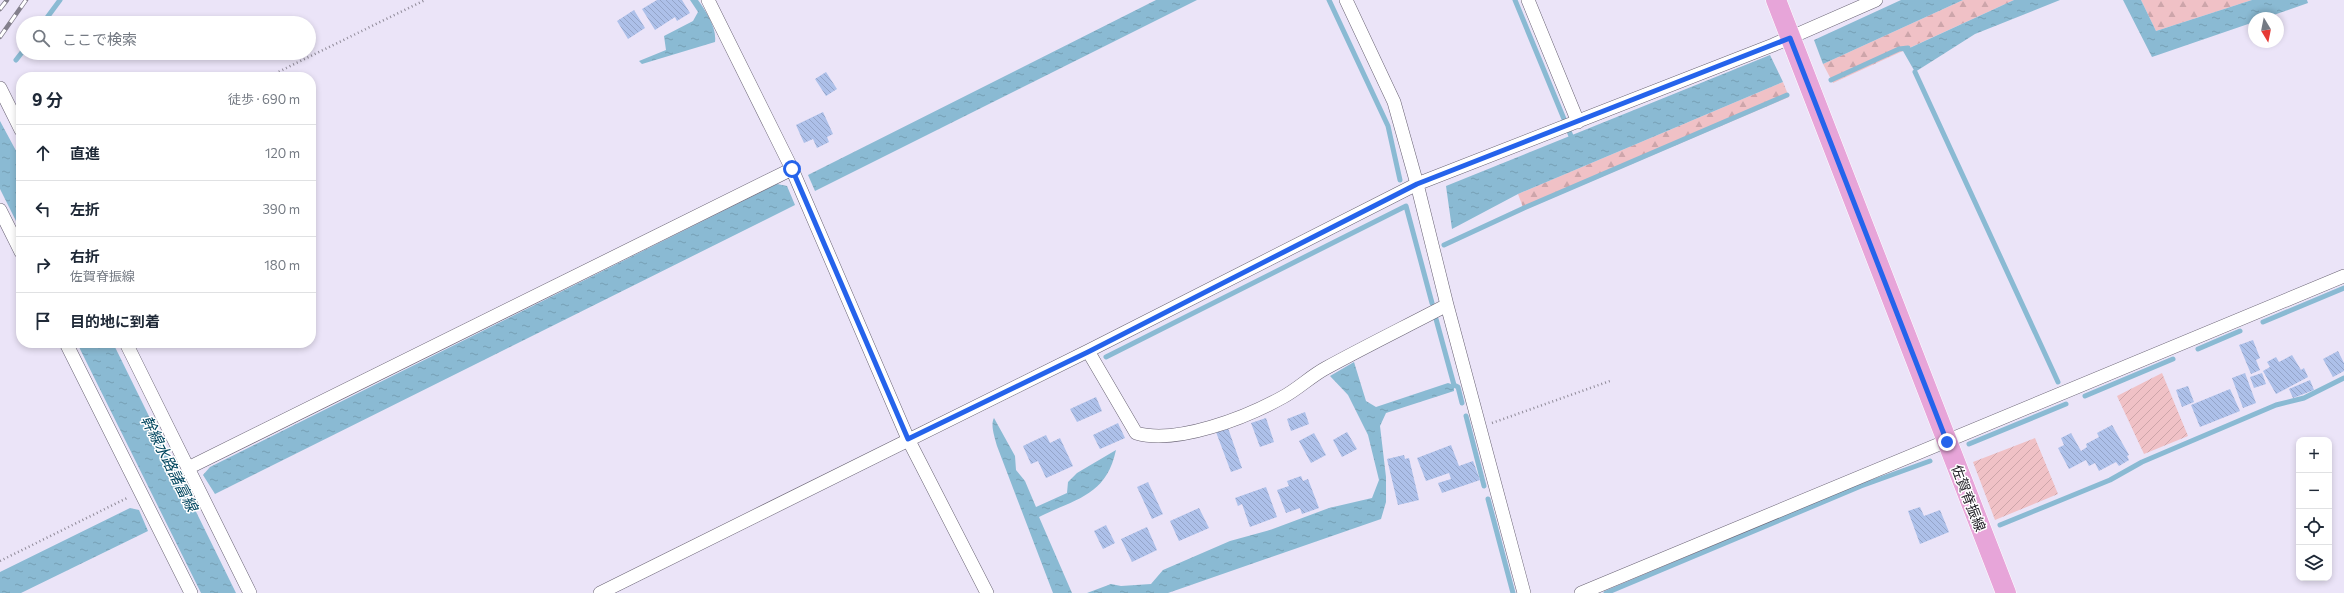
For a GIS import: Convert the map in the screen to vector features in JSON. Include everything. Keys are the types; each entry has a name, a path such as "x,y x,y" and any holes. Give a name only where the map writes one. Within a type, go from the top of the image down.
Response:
{"main road":[{"name":"佐賀脊振線","path":"1776,0 2006,593"}],"street":[{"path":"708,0 792,169 908,439 987,593"},
{"path":"1346,0 1394,102 1417,184 1447,304 1524,593"},
{"path":"1528,0 1578,122"},
{"path":"600,593 908,439 1088,352 1417,184 1559,130 1790,38 1876,0"},
{"path":"0,88 16,120"},
{"path":"188,468 792,169"},
{"path":"0,210 16,242"},
{"path":"1581,593 2344,276"},
{"path":"1088,352 1136,433 1147,436 1167,434 1204,429 1241,417 1284,397 1324,369 1447,304"},
{"path":"68,348 191,593"},
{"path":"128,348 250,593"}],"path":[{"path":"316,53 425,0"},
{"path":"278,72 303,60"},
{"path":"1480,428 1610,381"},
{"path":"0,561 140,491"}],"green space":[{"path":"1963,0 2014,0 1833,83 1823,64"},
{"path":"2141,0 2252,0 2156,31"},
{"path":"1783,82 1789,97 1524,210 1518,194"},
{"path":"2162,373 2188,436 2144,454 2117,396"},
{"path":"2035,438 2058,494 1995,520 1973,462"}],"water":[{"path":"690,0 698,0 707,14 713,25 715,42 642,64 639,61 666,50 664,36 693,21 698,12"},
{"path":"1156,0 1197,0 815,191 808,175"},
{"path":"1901,0 1963,0 1823,64 1814,40"},
{"path":"2014,0 2060,0 1975,34 1915,72 1903,51"},
{"path":"2123,0 2141,0 2156,31 2252,0 2307,0 2308,3 2282,12 2248,12 2248,24 2152,57"},
{"path":"1770,55 1783,82 1518,194 1452,229 1446,186"},
{"path":"0,121 16,151 16,221 0,189"},
{"path":"777,184 787,186 795,205 215,494 203,475 210,467"},
{"name":"幹線水路諸富線","path":"79,348 115,348 236,593 201,593"},
{"path":"1354,362 1366,401 1376,407 1448,383 1454,385 1454,391 1386,413 1380,426 1386,477 1386,502 1381,519 1168,593 1087,593 1111,584 1121,586 1151,584 1163,570 1230,541 1270,530 1329,508 1372,498 1379,480 1368,435 1348,395 1330,376"},
{"path":"994,418 1015,456 1016,470 1025,481 1036,507 1067,493 1068,482 1077,473 1116,450 1105,477 1088,494 1039,517 1072,593 1053,593 997,446 993,428"},
{"path":"130,508 139,510 148,531 21,593 0,593 0,572"}],"building":[{"path":"657,0 682,0 690,13 677,21 675,17 655,30 642,9"},
{"path":"634,10 645,28 628,39 617,21"},
{"path":"826,72 837,89 826,96 815,79"},
{"path":"823,112 833,134 827,137 829,142 817,148 813,139 804,143 796,125"},
{"path":"2253,340 2260,358 2256,360 2260,370 2251,374 2239,345"},
{"path":"2338,351 2344,363 2344,371 2333,377 2323,359"},
{"path":"2292,355 2301,370 2304,368 2308,377 2276,394 2263,371 2270,367 2267,362 2276,357 2279,362"},
{"path":"2245,373 2256,403 2243,408 2232,378"},
{"path":"2262,373 2266,384 2254,388 2250,377"},
{"path":"2310,380 2314,390 2293,398 2289,389"},
{"path":"2188,386 2194,402 2182,407 2176,390"},
{"path":"2230,389 2240,411 2200,427 2191,405"},
{"path":"1096,397 1102,411 1077,422 1070,409"},
{"path":"1305,412 1309,424 1291,431 1287,419"},
{"path":"1266,418 1274,442 1260,447 1251,423"},
{"path":"1118,423 1125,438 1100,449 1093,435"},
{"path":"2112,425 2129,455 2127,456 2129,460 2119,466 2116,462 2099,471 2095,463 2089,466 2086,460 2069,469 2058,448 2064,445 2061,438 2071,433 2081,451 2087,447 2086,444 2099,437 2097,433"},
{"path":"1228,428 1242,468 1231,472 1216,432"},
{"path":"1347,432 1357,449 1342,457 1333,440"},
{"path":"1314,433 1326,455 1311,463 1299,441"},
{"path":"1046,435 1050,443 1060,438 1073,466 1046,478 1038,461 1031,464 1023,446"},
{"path":"1451,445 1459,466 1473,461 1480,480 1442,493 1438,483 1451,479 1449,473 1426,481 1417,458"},
{"path":"1404,455 1405,459 1409,458 1419,500 1398,505 1387,459"},
{"path":"1301,476 1303,481 1308,479 1319,508 1302,514 1300,508 1286,513 1277,490 1289,486 1287,481"},
{"path":"1148,482 1163,514 1152,519 1137,487"},
{"path":"1266,487 1277,517 1250,527 1242,504 1238,506 1235,498"},
{"path":"1920,507 1924,516 1940,510 1949,532 1920,544 1908,511"},
{"path":"1199,508 1209,528 1179,541 1170,521"},
{"path":"1106,525 1115,543 1103,549 1094,531"},
{"path":"1147,527 1157,550 1132,562 1121,539"}],"waterway":[{"path":"48,16 60,0"},
{"path":"1329,0 1388,126 1400,180"},
{"path":"1515,0 1571,136"},
{"path":"1831,80 1899,49 1908,48"},
{"path":"1915,72 2058,382"},
{"path":"1444,245 1524,208 1787,95"},
{"path":"1106,357 1406,206 1432,303"},
{"path":"2263,322 2344,288"},
{"path":"1436,319 1454,385 1458,387 1462,403"},
{"path":"2198,349 2240,331"},
{"path":"2085,396 2173,359"},
{"path":"2000,525 2110,480 2142,462 2276,405 2304,398 2344,378"},
{"path":"1969,444 2066,404"},
{"path":"1466,416 1484,486"},
{"path":"1606,593 1861,486 1930,461"},
{"path":"1488,499 1513,593"}],"railway":[{"path":"0,9 7,0"},
{"path":"0,37 26,0"}],"route":[{"path":"792,169 908,439 1088,352 1417,184 1790,38 1947,442"}]}
